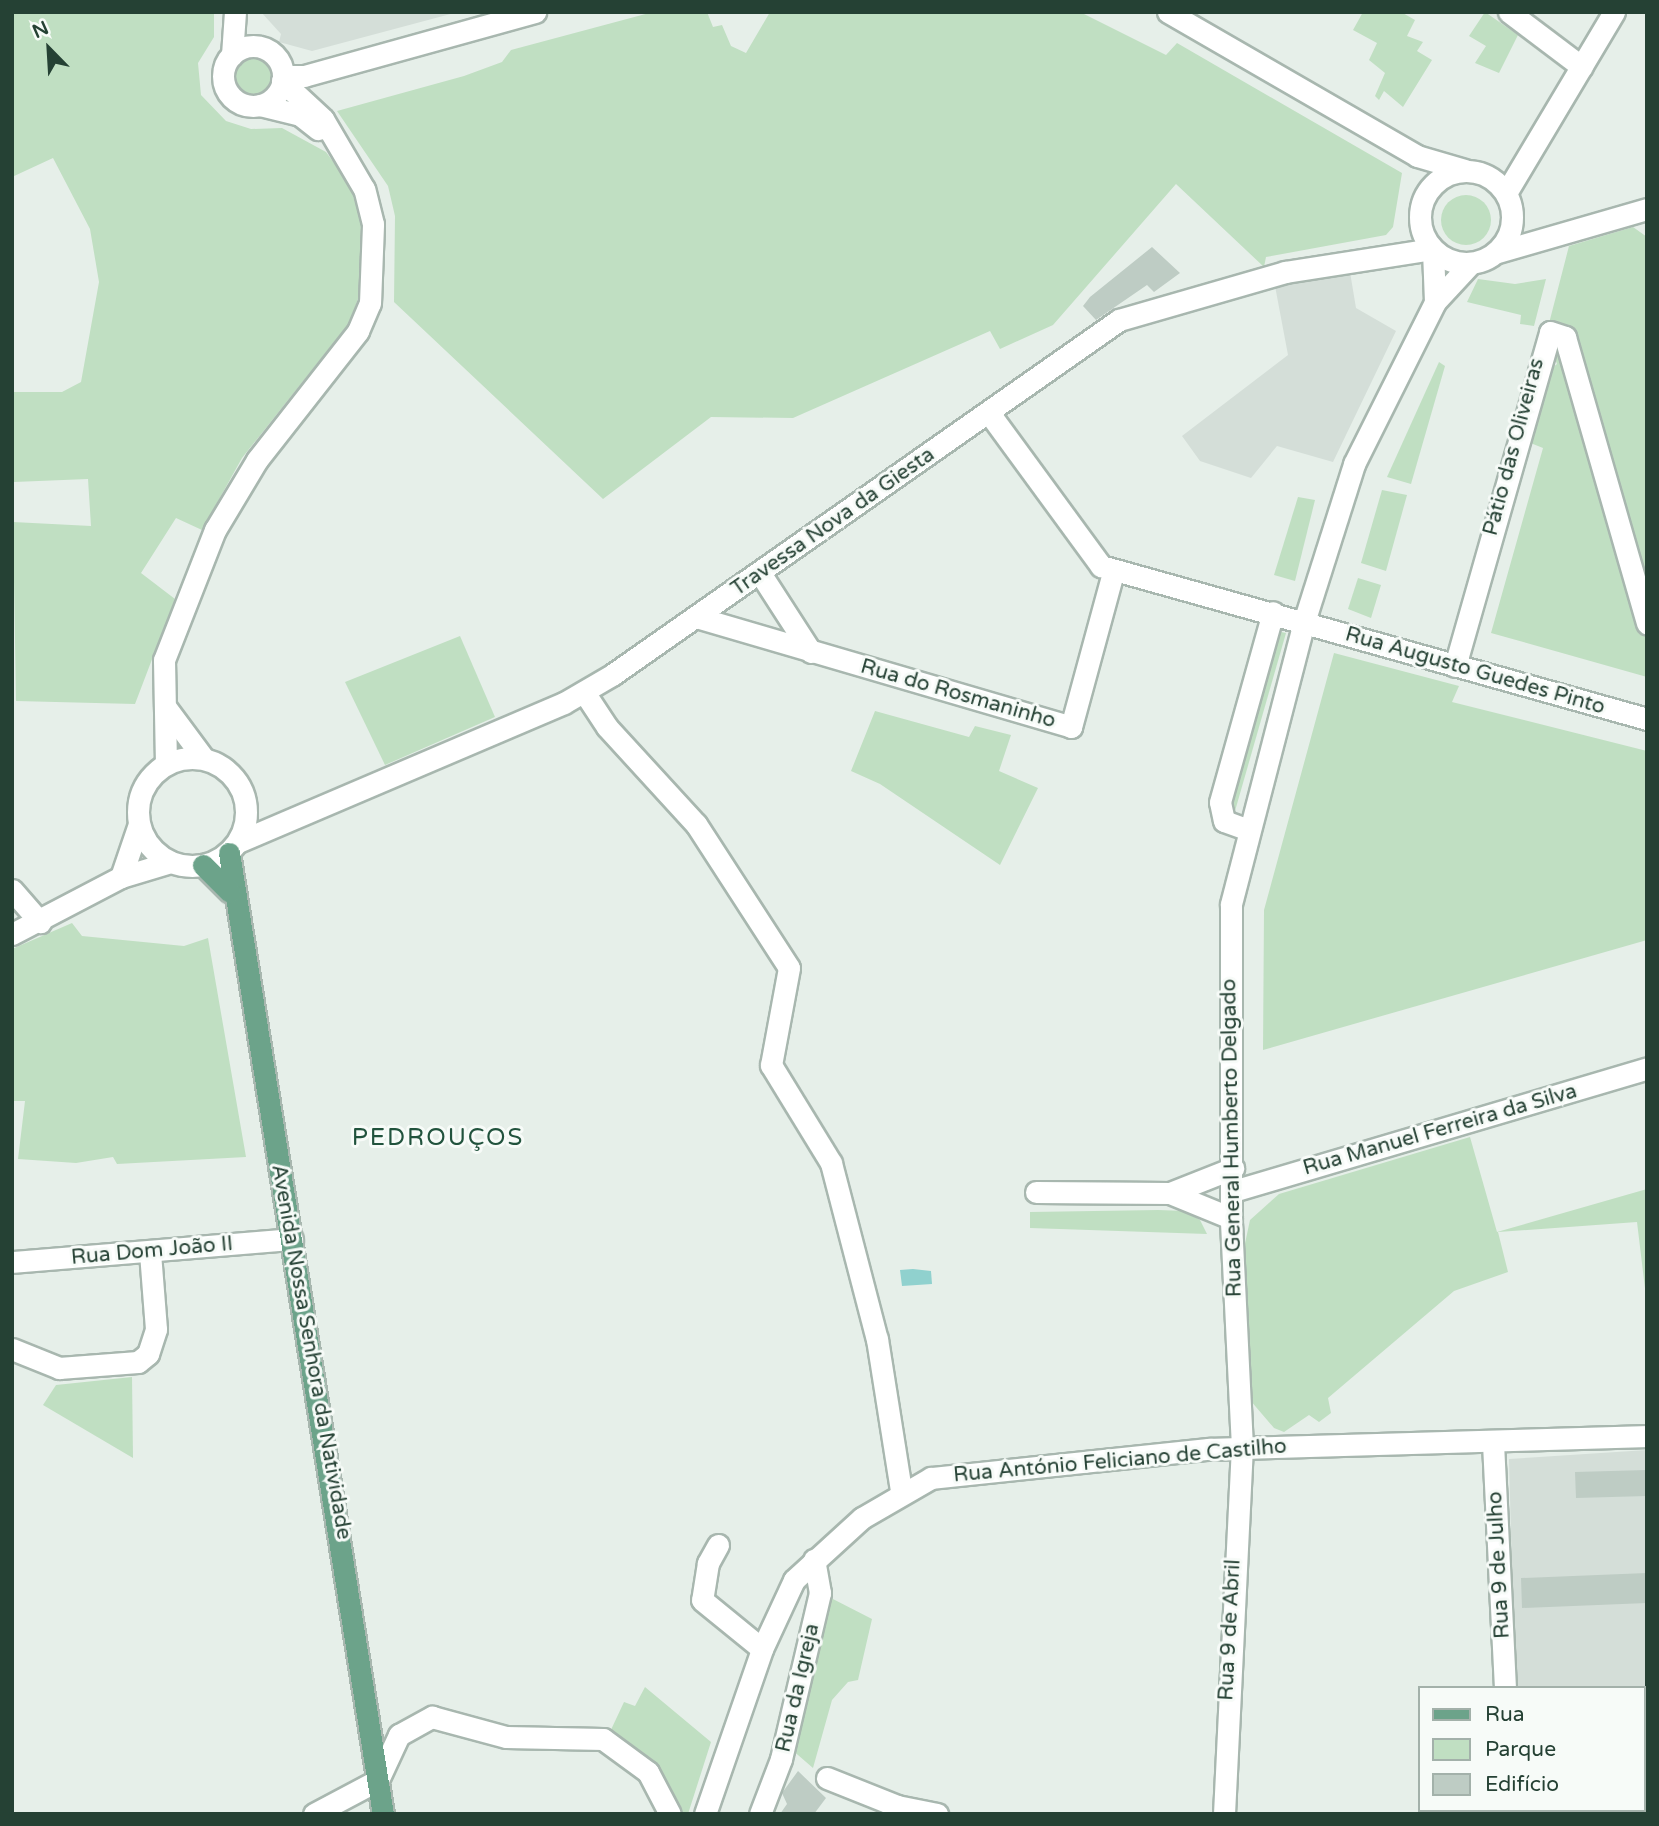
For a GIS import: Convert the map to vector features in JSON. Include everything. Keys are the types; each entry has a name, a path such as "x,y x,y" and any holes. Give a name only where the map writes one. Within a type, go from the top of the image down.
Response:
{"main road":[{"name":"Avenida Nossa Senhora da Natividade","path":"233,847 230,892 292,1239 383,1814"},
{"path":"204,865 230,892"}],"street":[{"path":"237,12 256,47"},
{"path":"237,12 232,55 223,76 228,92 242,104 260,105 300,115 330,134"},
{"path":"282,79 304,76 536,12"},
{"path":"1168,12 1417,156 1465,170 1501,187 1512,214 1498,251"},
{"path":"1510,12 1582,67"},
{"path":"1501,187 1520,163 1582,67 1614,12"},
{"path":"166,764 167,709 163,660 215,530 257,460 358,331 370,303 373,224 361,181 323,119 282,79 272,53 256,47 232,55"},
{"path":"260,105 275,97 282,79"},
{"path":"1417,156 1429,243 1453,262 1471,263 1498,251 1559,232 1647,209"},
{"path":"1424,197 1439,179 1465,170"},
{"path":"1512,214 1559,232"},
{"name":"Travessa Nova da Giesta","path":"233,847 284,827 584,692 1132,315 1285,272 1392,255 1429,243"},
{"name":"Rua General Humberto Delgado","path":"1429,243 1435,302"},
{"name":"Rua General Humberto Delgado","path":"1242,1447 1231,1218 1233,1168 1227,936 1246,830 1304,622 1354,464 1435,302 1471,263"},
{"name":"Pátio das Oliveiras","path":"1455,666 1550,332 1565,337 1647,623"},
{"path":"989,413 1091,559 1113,572"},
{"name":"Rua Augusto Guedes Pinto","path":"1113,572 1273,612 1647,719"},
{"name":"Rua do Rosmaninho","path":"696,617 1070,727 1113,572"},
{"path":"760,573 811,652"},
{"path":"1246,830 1224,821 1220,802 1273,612"},
{"path":"584,692 607,727 695,824 789,968 771,1065 831,1163 877,1339 901,1491"},
{"path":"167,709 204,759 231,773 246,801 284,827"},
{"path":"121,877 139,824 142,790 166,764 204,759"},
{"path":"12,934 40,922 121,877 171,862 204,865 233,847 246,801"},
{"path":"139,824 145,840 171,862"},
{"path":"12,890 40,922"},
{"name":"Rua Manuel Ferreira da Silva","path":"1233,1191 1647,1068"},
{"path":"1036,1192 1170,1192 1233,1168"},
{"path":"1170,1192 1231,1218"},
{"name":"Rua Dom João II","path":"12,1262 292,1239"},
{"path":"12,1349 59,1368 138,1362 148,1354 156,1329 150,1252"},
{"name":"Rua António Feliciano de Castilho","path":"705,1814 762,1649 794,1580 814,1560 901,1491 957,1473 1242,1447 1493,1443 1647,1436"},
{"name":"Rua 9 de Julho","path":"1493,1443 1505,1686"},
{"name":"Rua 9 de Abril","path":"1224,1814 1242,1447"},
{"path":"718,1545 708,1563 702,1600 762,1649"},
{"name":"Rua da Igreja","path":"760,1814 781,1759 820,1593 814,1560"},
{"path":"314,1814 378,1780 399,1735 432,1717 506,1737 558,1742 592,1735 648,1772 670,1814"},
{"path":"827,1778 894,1810 937,1814"}],"shaded area":[{"path":"261,12 458,12 312,51 279,42 281,34"},
{"path":"1350,272 1356,308 1396,331 1333,462 1277,446 1251,478 1200,461 1182,436 1288,355 1275,286"},
{"path":"1647,1450 1647,1814 1520,1814 1645,1812 1645,1686 1515,1686 1509,1459"}],"green space":[{"path":"12,12 214,12 214,37 198,63 201,95 226,121 251,129 282,128 326,152 349,183 361,221 359,296 350,322 242,458 202,530 176,518 141,573 175,599 135,704 16,701 13,522 91,526 88,479 14,482 12,392 62,392 81,382 99,282 90,229 53,158 12,177"},
{"path":"653,12 707,12 713,27 722,25 731,46 746,53 770,12 1080,12 1166,55 1177,43 1402,173 1393,227 1386,235 1266,257 1264,267 1176,184 1053,325 1000,349 990,331 793,418 711,417 603,499 394,302 395,216 388,186 337,111 464,76 502,62 511,50"},
{"path":"1363,12 1401,12 1415,20 1407,36 1423,42 1417,51 1432,60 1403,107 1384,91 1379,100 1375,96 1385,73 1369,60 1377,43 1353,30"},
{"path":"1485,12 1518,35 1499,73 1475,63 1486,46 1469,36"},
{"path":"253,55 267,61 273,75 267,89 253,95 239,89 233,75 239,61"},
{"path":"1466,195 1484,202 1491,220 1484,238 1466,245 1448,238 1441,220 1448,202"},
{"path":"1633,227 1647,237 1647,677 1491,633 1543,448 1528,442 1547,372 1557,364 1546,335 1569,246"},
{"path":"1478,279 1515,284 1546,279 1534,326 1520,324 1521,315 1467,302"},
{"path":"1439,362 1445,366 1411,484 1387,477"},
{"path":"1382,490 1407,495 1386,571 1361,563"},
{"path":"1298,497 1315,500 1295,581 1274,575"},
{"path":"1358,578 1381,585 1371,618 1348,609"},
{"path":"1277,631 1286,633 1235,811 1227,808"},
{"path":"460,636 495,717 385,765 345,682"},
{"path":"1334,653 1459,686 1452,702 1647,751 1647,940 1263,1050 1264,910"},
{"path":"875,711 969,737 975,726 1011,735 999,771 1038,788 1000,865 880,784 851,771"},
{"path":"72,923 82,936 184,946 208,938 246,1157 117,1164 113,1157 76,1163 18,1159 25,1101 12,1101 12,949"},
{"path":"1470,1137 1497,1232 1647,1189 1647,1305 1637,1222 1498,1232 1508,1272 1454,1291 1328,1398 1331,1413 1319,1422 1309,1415 1284,1432 1274,1428 1250,1400 1244,1248 1250,1220 1279,1194"},
{"path":"1186,1211 1200,1220 1207,1234 1030,1228 1030,1212"},
{"path":"132,1377 133,1458 43,1405 56,1385"},
{"path":"829,1597 872,1619 858,1680 848,1682 832,1700 813,1768 791,1749"},
{"path":"645,1687 711,1742 688,1814 679,1814 609,1734 624,1702 635,1706"}],"water":[{"path":"900,1270 931,1271 932,1284 902,1286"}],"building":[{"path":"1152,247 1180,273 1154,292 1147,285 1096,320 1083,306 1090,297"},
{"path":"1647,1470 1647,1496 1576,1498 1575,1472"},
{"path":"1647,1573 1647,1603 1522,1608 1521,1578"},
{"path":"798,1771 826,1798 814,1814 780,1814 787,1804 782,1793"}],"district":[{"name":"PEDROUÇOS","path":"438,1138"}]}
